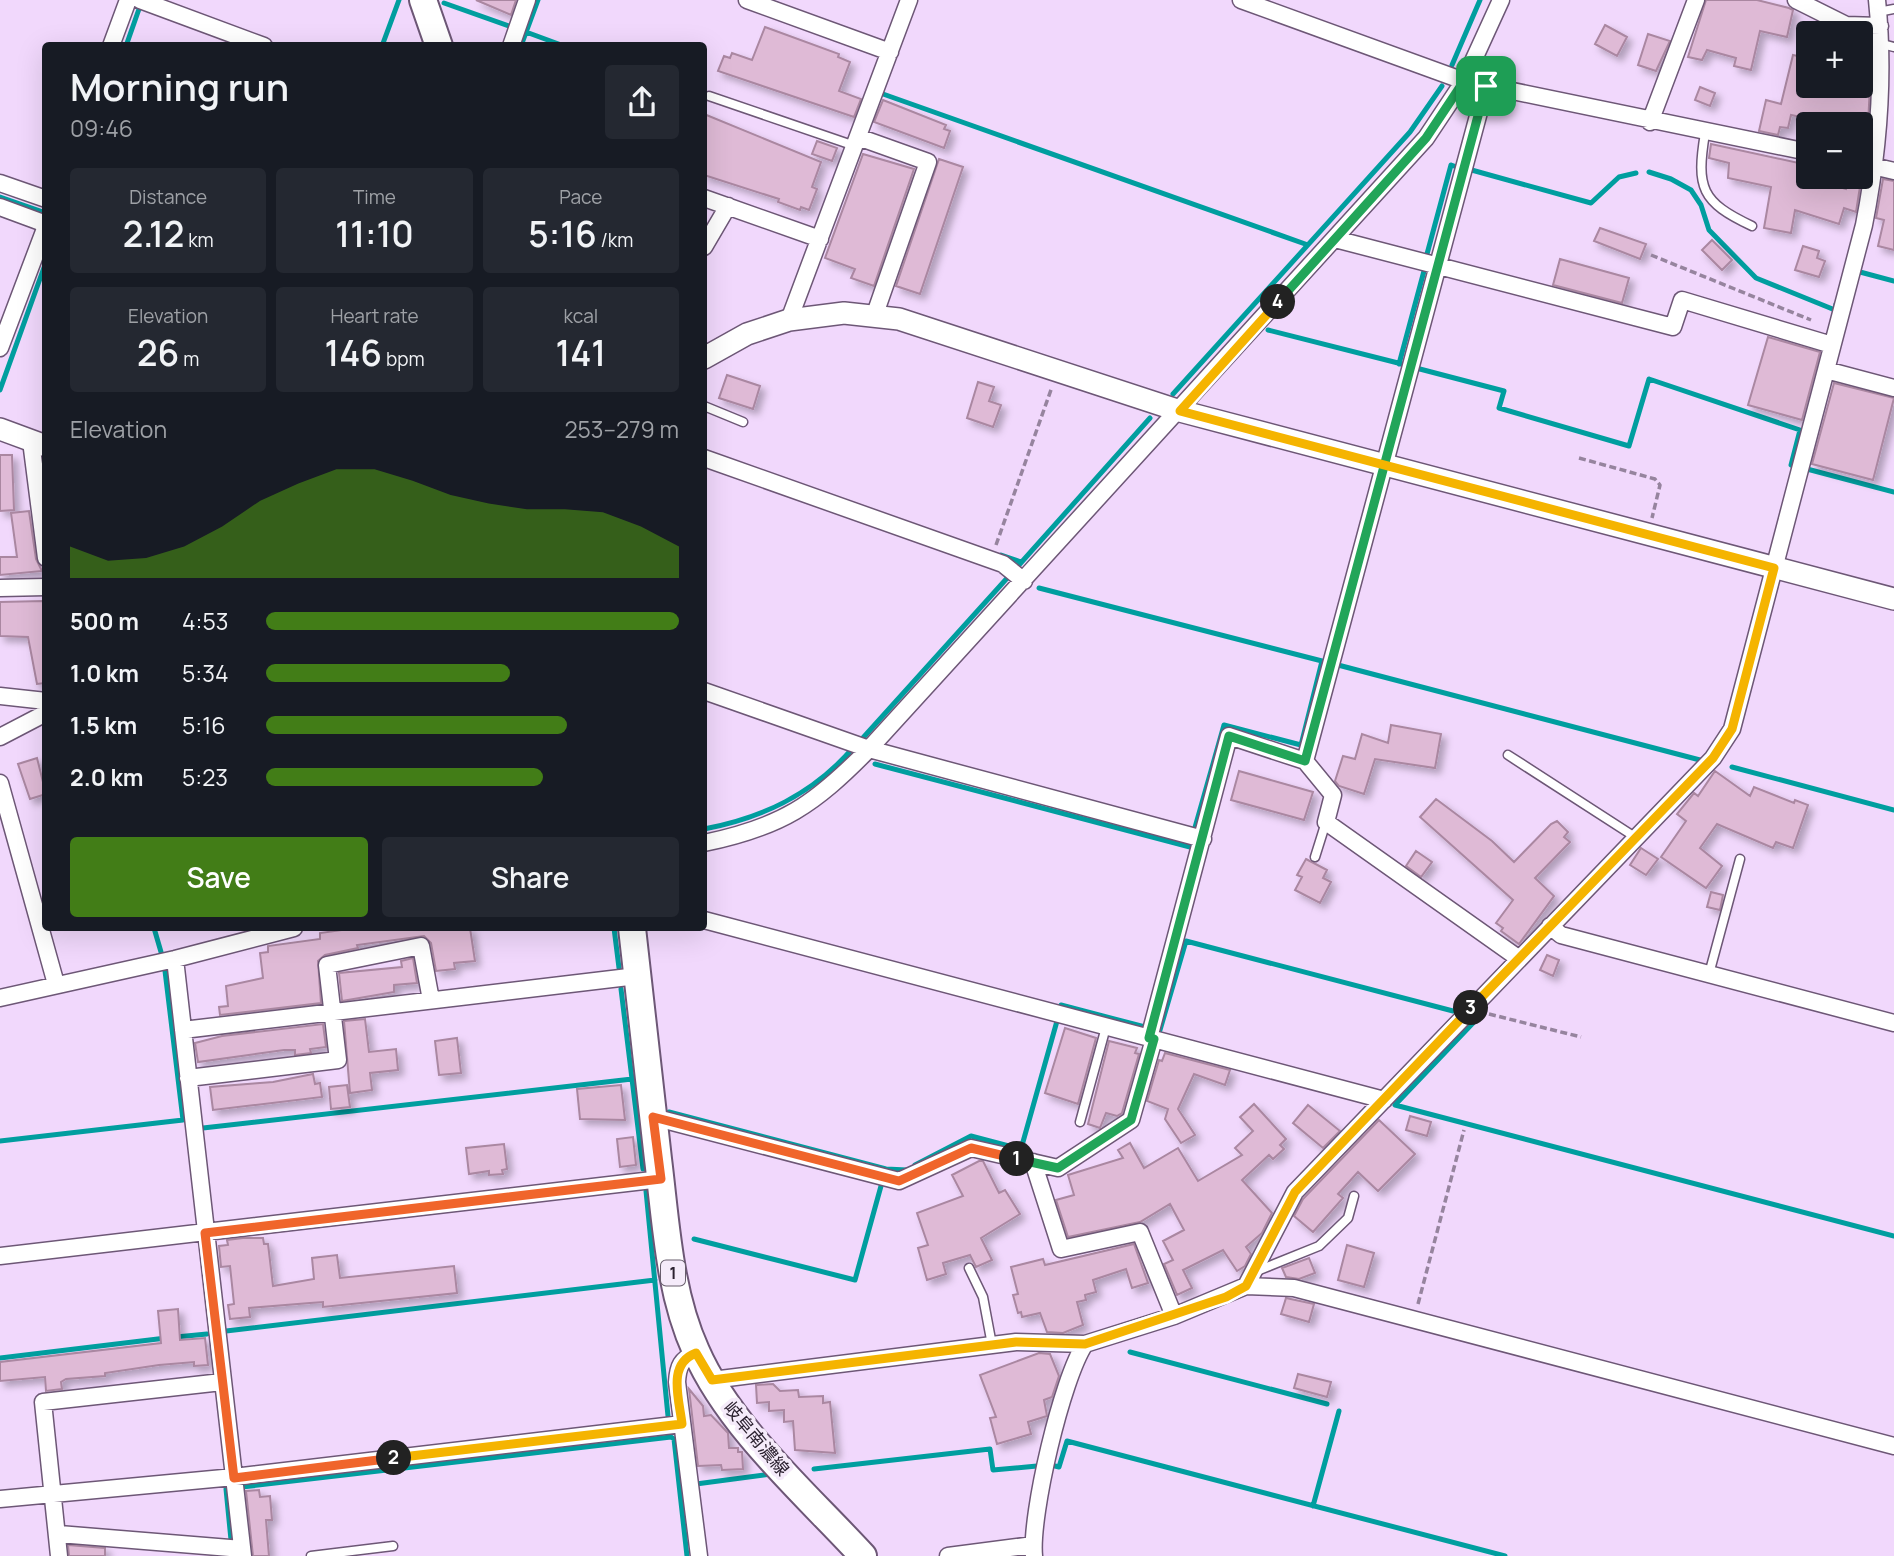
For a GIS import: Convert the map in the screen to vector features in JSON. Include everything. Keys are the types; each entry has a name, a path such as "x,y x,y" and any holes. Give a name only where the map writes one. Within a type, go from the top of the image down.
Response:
{"main road":[{"path":"423,0 438,42"},
{"name":"岐阜南濃線","path":"632,931 674,1284 696,1353 729,1407 863,1556"}],"street":[{"path":"112,42 128,0"},
{"path":"139,0 253,42"},
{"path":"512,42 527,0"},
{"path":"747,0 890,52"},
{"path":"789,320 909,0"},
{"path":"1241,0 1464,81 1650,122 1796,150"},
{"path":"707,842 748,834 787,817 828,790 869,749 1180,411 1426,138 1464,81 1500,0"},
{"path":"1650,122 1696,0"},
{"path":"1796,0 1846,25 1882,12 1888,46 1881,114 1873,145"},
{"path":"1305,761 1486,86"},
{"path":"856,142 928,162 874,314"},
{"path":"1873,165 1894,171"},
{"path":"0,183 42,198"},
{"path":"1250,1280 1295,1192 1713,758 1732,729 1834,338 1863,189"},
{"path":"707,199 820,239"},
{"path":"707,242 728,206"},
{"path":"0,208 42,224"},
{"path":"0,348 42,236"},
{"path":"1335,239 1673,327 1682,300 1834,338"},
{"path":"707,356 747,334 789,320 844,313 874,314 928,327 1180,411 1894,599"},
{"path":"1826,370 1894,388"},
{"path":"0,429 38,443 42,500"},
{"path":"707,459 1003,564 1024,581"},
{"path":"0,588 42,587"},
{"path":"707,692 869,749 1203,839"},
{"path":"0,696 42,701"},
{"path":"0,737 42,715"},
{"path":"653,1117 899,1181 971,1148 1058,1168 1131,1120 1229,736 1305,761 1334,795 1326,822 1518,958"},
{"path":"0,783 56,984"},
{"path":"707,921 1384,1100"},
{"path":"1550,926 1561,935 1894,1023"},
{"path":"0,998 175,959 282,931"},
{"path":"188,1078 338,1060 327,965 421,946 431,1000"},
{"path":"59,1534 243,1552 175,959"},
{"path":"183,1030 637,976"},
{"path":"1033,1162 1061,1249 1140,1232 1174,1316"},
{"path":"0,1256 661,1179"},
{"path":"712,1380 1016,1342 1085,1344 1174,1316 1250,1280 1294,1288 1414,1318 1894,1446"},
{"path":"948,1556 1033,1551 1040,1493 1066,1385 1076,1357 1085,1344"},
{"path":"696,1353 685,1357 678,1368 682,1424 699,1556"},
{"path":"59,1556 59,1534 43,1402 222,1382"},
{"path":"0,1499 234,1478 682,1424"}],"lane":[{"path":"709,96 856,142"},
{"path":"1705,133 1700,163 1709,198 1718,210 1752,226"},
{"path":"707,407 743,422"},
{"path":"1508,755 1635,837"},
{"path":"1315,857 1326,822"},
{"path":"1709,974 1740,859"},
{"path":"1080,1122 1106,1027"},
{"path":"1250,1280 1319,1246 1348,1218 1354,1196"},
{"path":"970,1268 983,1297 992,1346"},
{"path":"310,1556 393,1546"}],"path":[{"path":"1651,255 1834,338"},
{"path":"996,546 1058,370"},
{"path":"1579,458 1655,479 1660,485 1647,535"},
{"path":"1470,1009 1581,1037"},
{"path":"1414,1318 1464,1130"}],"building":[{"path":"476,0 516,0 511,15"},
{"path":"1706,0 1757,0 1789,8 1793,10 1787,37 1760,31 1751,70 1734,66 1736,58 1707,50 1702,60 1688,57"},
{"path":"1605,25 1627,37 1617,56 1595,44"},
{"path":"765,27 839,54 838,57 850,62 839,91 861,99 854,117 718,71 724,56 730,58 732,53 752,60"},
{"path":"1648,34 1670,41 1656,71 1638,65"},
{"path":"1793,55 1796,56 1796,98 1869,98 1869,112 1796,112 1796,116 1791,115 1788,128 1780,127 1778,135 1759,131 1766,100 1781,104"},
{"path":"1700,87 1715,93 1710,106 1695,100"},
{"path":"883,100 946,125 944,129 950,131 944,148 874,122"},
{"path":"707,115 821,162 812,187 817,189 809,210 801,207 800,210 778,202 779,199 707,176"},
{"path":"817,141 837,148 832,161 812,154"},
{"path":"1711,144 1796,162 1796,189 1860,189 1856,212 1844,208 1839,224 1795,210 1791,233 1764,228 1771,187 1728,178 1729,163 1709,158"},
{"path":"863,154 914,169 874,286 851,278 855,269 825,258"},
{"path":"939,159 963,167 920,294 896,286"},
{"path":"1883,179 1894,181 1894,250 1878,246 1884,220 1876,218"},
{"path":"1600,228 1646,244 1640,259 1594,241"},
{"path":"1712,240 1732,260 1722,270 1702,250"},
{"path":"1803,246 1819,251 1817,258 1825,261 1819,277 1795,270"},
{"path":"1560,259 1629,278 1622,303 1553,285"},
{"path":"1768,337 1820,352 1802,420 1748,405"},
{"path":"727,375 760,386 753,409 719,398"},
{"path":"978,382 994,387 989,401 1001,405 993,427 967,418"},
{"path":"1834,383 1894,398 1873,480 1812,464"},
{"path":"0,455 12,455 14,510 0,511"},
{"path":"29,511 36,559 42,571 0,575 0,557 17,557 11,513"},
{"path":"42,601 42,683 37,684 28,637 0,636 0,602"},
{"path":"1391,725 1441,734 1435,768 1375,759 1364,794 1339,786 1335,781 1343,756 1355,759 1362,734 1388,743"},
{"path":"37,758 42,778 42,795 30,799 18,764"},
{"path":"1239,771 1313,792 1304,820 1231,800"},
{"path":"1715,771 1750,796 1754,787 1794,803 1795,800 1808,805 1793,848 1776,842 1773,848 1717,824 1700,848 1722,866 1706,888 1661,857 1686,821 1677,814 1694,793 1698,796"},
{"path":"1436,799 1492,841 1514,862 1551,824 1557,821 1568,832 1564,837 1570,842 1535,878 1554,896 1519,944 1501,931 1503,928 1496,923 1513,900 1420,817"},
{"path":"1641,848 1658,859 1646,875 1630,865"},
{"path":"1416,851 1432,862 1421,877 1406,866"},
{"path":"1306,859 1327,870 1323,878 1331,882 1320,903 1295,890 1302,877 1297,875"},
{"path":"1711,892 1723,895 1720,910 1707,907"},
{"path":"470,931 475,961 454,963 455,969 436,971 431,943 424,936 357,945 358,948 325,955 318,961 321,1003 220,1015 219,1007 228,1006 226,986 263,978 260,953 268,952 268,946 320,939 320,933"},
{"path":"1547,955 1559,960 1553,976 1540,970"},
{"path":"413,958 417,983 394,985 394,992 342,1001 339,973 402,967 401,961"},
{"path":"365,1019 369,1052 396,1049 398,1070 370,1073 372,1090 350,1093 344,1021"},
{"path":"323,1024 326,1047 310,1049 311,1053 295,1055 295,1050 284,1050 198,1062 195,1043 222,1036"},
{"path":"1065,1028 1096,1038 1078,1104 1045,1093"},
{"path":"457,1038 461,1073 439,1075 435,1041"},
{"path":"1109,1041 1137,1048 1135,1053 1139,1054 1122,1113 1117,1116 1106,1113 1100,1128 1088,1124"},
{"path":"1165,1053 1230,1070 1225,1085 1194,1074 1178,1109 1195,1135 1181,1143 1165,1119 1168,1109 1147,1101 1159,1060 1162,1061"},
{"path":"313,1074 315,1084 320,1083 322,1097 213,1110 210,1087 273,1082"},
{"path":"347,1085 350,1107 331,1109 329,1087"},
{"path":"621,1085 625,1120 580,1119 577,1089"},
{"path":"1254,1104 1286,1139 1280,1145 1284,1149 1273,1159 1269,1155 1242,1180 1272,1213 1262,1233 1246,1247 1251,1254 1245,1266 1237,1271 1223,1250 1183,1270 1192,1288 1177,1295 1164,1264 1173,1260 1163,1241 1184,1230 1170,1204 1140,1222 1068,1237 1056,1200 1074,1195 1068,1175 1123,1158 1118,1150 1130,1143 1144,1168 1178,1148 1198,1181 1242,1155 1235,1148 1253,1131 1240,1117"},
{"path":"1308,1105 1340,1131 1323,1148 1293,1123"},
{"path":"1410,1116 1431,1122 1427,1136 1406,1130"},
{"path":"1379,1120 1415,1154 1378,1191 1358,1172 1338,1194 1343,1198 1313,1232 1294,1216 1303,1199"},
{"path":"633,1137 636,1165 620,1167 617,1139"},
{"path":"504,1144 507,1169 502,1170 503,1174 489,1175 489,1171 469,1174 466,1148"},
{"path":"983,1161 999,1193 1005,1190 1020,1214 981,1238 992,1260 976,1267 970,1255 943,1263 946,1274 927,1280 918,1248 928,1245 917,1213 963,1196 952,1175"},
{"path":"263,1238 264,1244 268,1244 273,1286 314,1279 312,1258 337,1255 340,1278 454,1266 457,1293 323,1307 323,1302 249,1308 250,1317 230,1319 228,1305 234,1304 230,1266 221,1267 219,1246 228,1245 227,1240"},
{"path":"1134,1244 1148,1283 1132,1288 1126,1269 1093,1280 1096,1292 1085,1295 1086,1300 1077,1302 1083,1325 1063,1333 1047,1332 1040,1313 1022,1317 1021,1312 1018,1313 1013,1295 1018,1294 1011,1267 1043,1259 1045,1265"},
{"path":"1347,1245 1374,1253 1364,1287 1338,1280"},
{"path":"1309,1258 1315,1273 1299,1279 1286,1277 1282,1268"},
{"path":"1286,1298 1314,1304 1309,1322 1281,1314"},
{"path":"178,1309 180,1340 205,1338 208,1365 194,1366 194,1362 159,1365 105,1373 105,1376 66,1379 61,1382 62,1389 46,1391 45,1377 0,1381 0,1362 161,1343 158,1311"},
{"path":"1039,1353 1050,1354 1059,1376 1052,1397 1044,1400 1047,1416 1028,1422 1031,1434 997,1444 990,1418 996,1417 980,1375"},
{"path":"1298,1374 1331,1382 1327,1397 1294,1388"},
{"path":"773,1384 780,1391 798,1390 799,1397 823,1396 823,1403 830,1402 835,1453 795,1450 793,1421 784,1422 784,1410 769,1411 769,1402 757,1403 756,1385"},
{"path":"689,1389 703,1406 704,1416 711,1415 728,1433 729,1448 738,1448 738,1452 742,1452 743,1469 722,1470 721,1465 698,1466"},
{"path":"259,1490 260,1497 270,1496 272,1520 266,1520 269,1556 253,1556 246,1491"},
{"path":"68,1545 105,1548 105,1556 69,1556"}],"waterway":[{"path":"383,42 399,0"},
{"path":"522,42 538,0"},
{"path":"1452,65 1480,0"},
{"path":"444,3 512,27"},
{"path":"127,42 139,9"},
{"path":"526,32 553,42"},
{"path":"1173,394 1410,132 1442,86"},
{"path":"883,94 1308,245"},
{"path":"1427,254 1451,165 1454,166"},
{"path":"1468,169 1591,203 1619,177 1636,173"},
{"path":"1649,172 1671,179 1691,190 1701,205 1709,230 1756,278 1835,310 1836,304"},
{"path":"0,197 42,212"},
{"path":"1399,364 1424,271"},
{"path":"1860,272 1894,281"},
{"path":"0,390 42,273"},
{"path":"1268,330 1402,364"},
{"path":"1416,368 1504,391 1499,408 1629,446 1649,379 1800,430 1791,465 1795,466"},
{"path":"1019,565 1150,418"},
{"path":"1807,469 1894,492"},
{"path":"1001,555 1021,562"},
{"path":"861,740 1009,576"},
{"path":"1039,588 1322,661 1301,745 1224,725 1194,831"},
{"path":"1338,665 1700,760"},
{"path":"707,828 747,818 786,802 821,779 853,748"},
{"path":"875,764 1190,847"},
{"path":"1732,767 1894,810"},
{"path":"155,931 161,952"},
{"path":"614,931 619,968"},
{"path":"1160,1030 1186,941 1453,1011"},
{"path":"0,1141 183,1120 165,971"},
{"path":"621,989 643,1169"},
{"path":"1061,1005 1145,1027"},
{"path":"915,1165 971,1136 1021,1149 1057,1021"},
{"path":"1473,1023 1395,1105 1894,1236"},
{"path":"203,1128 632,1079"},
{"path":"669,1112 886,1169 907,1170"},
{"path":"694,1239 855,1280 881,1186"},
{"path":"646,1191 668,1416"},
{"path":"226,1331 655,1280"},
{"path":"176,1337 207,1334"},
{"path":"0,1358 166,1338"},
{"path":"1130,1352 1327,1404"},
{"path":"1313,1506 1339,1411"},
{"path":"242,1487 671,1437 674,1439 687,1556"},
{"path":"1055,1466 1059,1467 1067,1441 1505,1556"},
{"path":"814,1469 990,1449 993,1470 1037,1466"},
{"path":"696,1484 771,1474"},
{"path":"226,1489 231,1540"}],"route":[{"path":"1486,86 1383,466 1305,761 1229,736 1149,1038 1154,1039 1131,1120 1058,1168 971,1148 899,1181 653,1117 661,1179 205,1233 234,1478 682,1424 678,1368 685,1357 696,1353 712,1380 1016,1342 1085,1344 1174,1316 1226,1297 1246,1286 1295,1192 1713,758 1732,729 1774,568 1383,466 1180,411 1426,138 1464,81 1486,86"}]}
